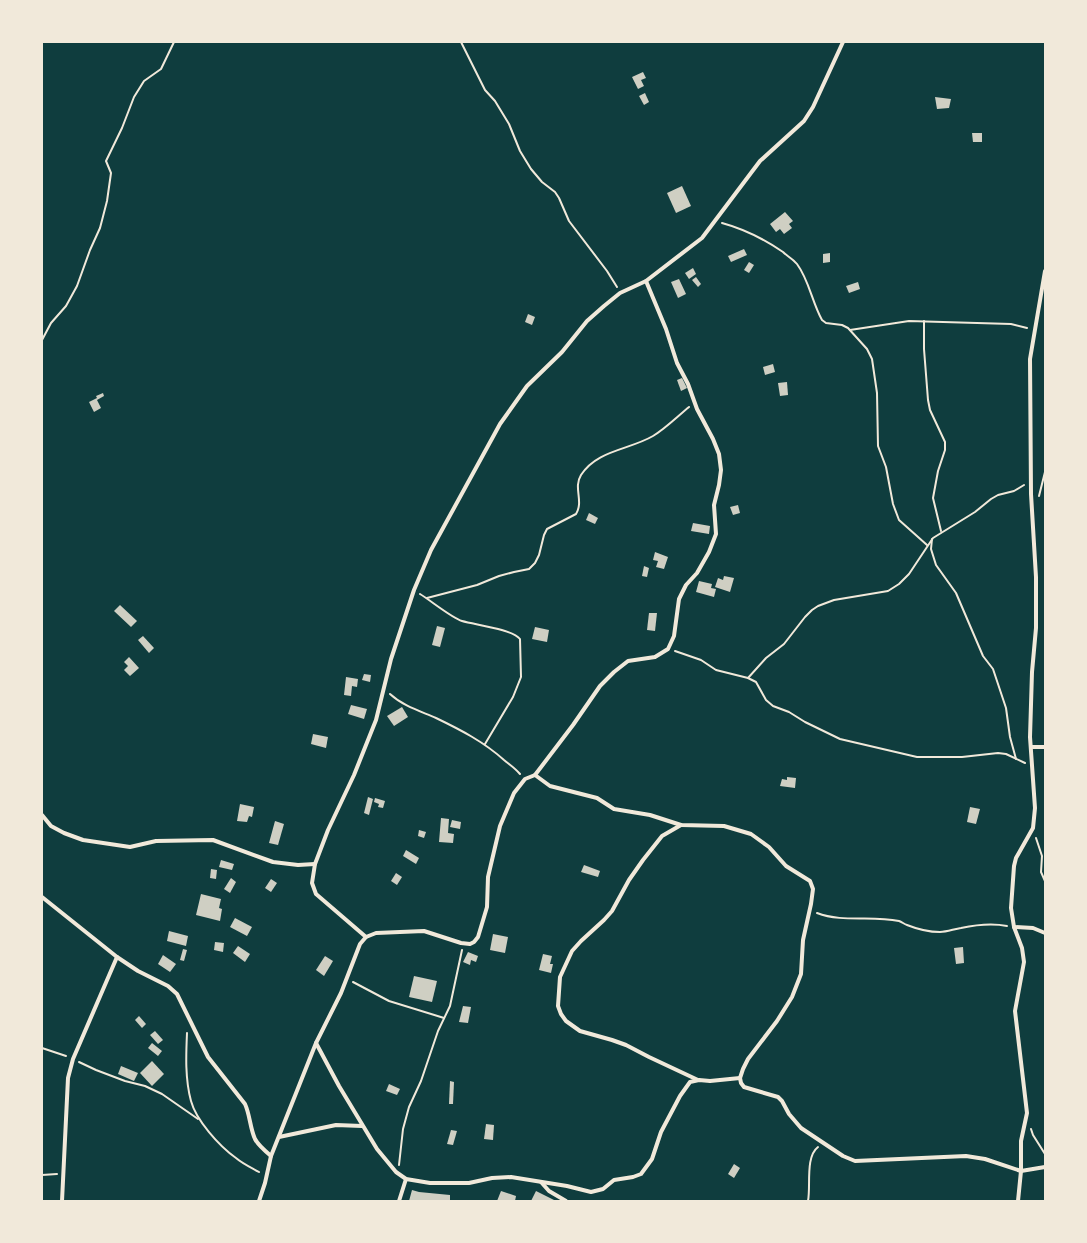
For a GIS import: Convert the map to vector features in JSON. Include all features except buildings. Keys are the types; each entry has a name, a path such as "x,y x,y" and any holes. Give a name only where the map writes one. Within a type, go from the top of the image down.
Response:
{"street":[{"path":"366,937 316,894 312,884 315,864 328,830 354,775 376,720 391,659 414,590 431,550 500,424 527,386 562,352 587,321 620,294 646,281 702,238 760,161 804,121 813,107 843,42"},
{"path":"1018,1201 1021,1171 1021,1141 1027,1113 1015,1011 1024,962 1022,948 1014,928 1011,908 1014,866 1016,858 1033,828 1035,808 1031,747 1032,672 1036,628 1036,577 1030,478 1030,359 1045,271"},
{"path":"259,1201 270,1156 316,1043 347,978 360,944 366,937 376,934 424,931 463,943 470,944 474,942 478,937 487,907 488,877 500,826 514,793 525,779 535,775 573,726 600,686 614,672 628,661 655,658 668,649 674,636 678,599 710,552 716,534 714,505 721,470 719,454 677,363 666,329 646,281"},
{"path":"1031,747 1045,747"},
{"path":"535,775 550,786 597,798 614,809 650,815 681,825 724,826 751,834 769,847 786,866 810,881 813,890 803,940 801,974 792,997 777,1021 748,1059 743,1068 740,1078 744,1087 778,1097 789,1114 801,1128 844,1156 855,1161 966,1156 1021,1171 1045,1167"},
{"path":"42,815 51,826 57,830 64,834 83,840 130,847 156,841 213,840 273,862 298,865 315,864"},
{"path":"681,825 662,836 633,875 612,911 581,940 572,951 560,977 558,1006 560,1014 566,1021 580,1031 626,1045 699,1080 710,1082 740,1078"},
{"path":"42,897 117,957 138,971 168,986 177,994 208,1057 245,1104 249,1112 252,1130 256,1140 270,1156"},
{"path":"1014,928 1033,928 1045,933"},
{"path":"62,1201 68,1078 73,1059 94,1014 117,957"},
{"path":"316,1043 362,1126 377,1149 396,1172 406,1179 430,1183 469,1183 492,1178 511,1177 567,1186 591,1192 603,1189 614,1180 641,1174 652,1160 661,1132 680,1096 690,1082 699,1080"},
{"path":"278,1137 336,1125 362,1126"},
{"path":"399,1201 406,1179"},
{"path":"541,1182 549,1191 566,1201"}],"path":[{"path":"42,340 51,323 66,306 77,286 100,228 107,202 110,173 106,161 122,128 134,97 144,81 161,69 174,42"},
{"path":"461,42 486,90 495,101 509,124 520,151 531,169 542,182 555,192 569,221 607,271 620,294"},
{"path":"715,221 751,233 791,258 797,264 804,276 822,320 826,323 842,325 850,330 867,349 872,359 877,393 878,446 886,467 893,504 899,520 927,545"},
{"path":"850,330 909,321 924,321 1011,324 1035,331"},
{"path":"924,321 924,349 928,400 930,410 945,442 945,450 938,471 933,498 942,532"},
{"path":"427,598 477,585 499,576 530,570 536,563 547,529 576,514 579,510 580,504 578,484 580,477 587,466 607,454 640,443 655,436 695,402"},
{"path":"748,678 766,658 784,644 804,617 812,610 834,600 888,591 899,584 909,574 932,538 975,512 998,495 1020,488 1030,478"},
{"path":"932,538 932,549 936,565 956,593 983,656 995,674 1006,708 1010,737 1016,759"},
{"path":"414,590 460,620 500,630 520,639 521,677 512,697 485,744"},
{"path":"668,649 685,653 701,660 716,670 748,678 756,682 766,700 773,706 789,712 805,722 840,739 917,757 962,757 998,753 1006,754 1032,767"},
{"path":"384,688 396,700 458,728 485,744 515,768 525,779"},
{"path":"1033,828 1042,856 1042,872 1045,881"},
{"path":"810,911 827,917 899,922 917,928 938,932 947,932 964,927 991,924 1014,928"},
{"path":"399,1174 403,1129 409,1107 421,1081 433,1044 450,1006 463,943"},
{"path":"347,978 362,988 389,1001 444,1018"},
{"path":"187,1030 186,1071 191,1101 198,1117 214,1137 235,1158 266,1176"},
{"path":"42,1048 73,1059 125,1081 145,1086 162,1094 201,1121"},
{"path":"1031,1128 1033,1135 1045,1154"},
{"path":"808,1201 811,1158 814,1150 824,1143"},
{"path":"42,1175 63,1174"}]}
